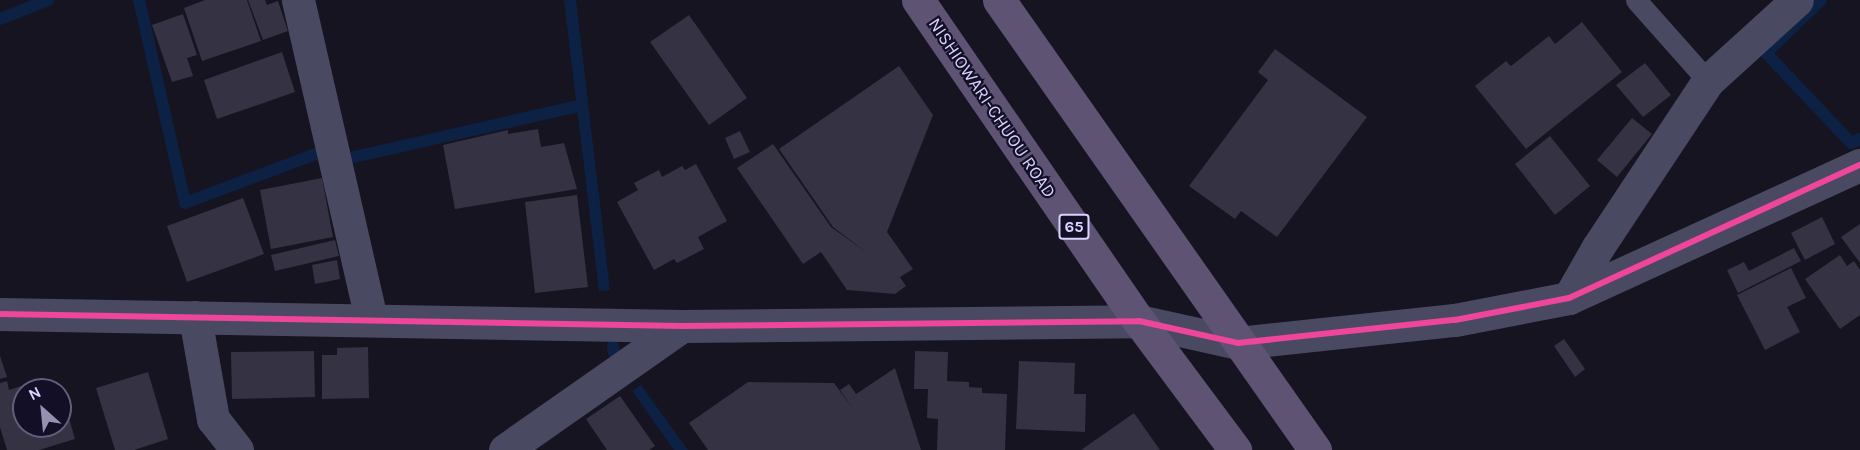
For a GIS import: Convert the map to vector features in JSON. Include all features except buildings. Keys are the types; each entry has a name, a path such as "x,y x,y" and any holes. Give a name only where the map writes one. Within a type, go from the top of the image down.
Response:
{"main road":[{"name":"NISHIOWARI-CHUOU ROAD","path":"918,0 1139,321 1235,450"},
{"path":"999,0 1315,450"}],"street":[{"path":"298,0 371,320"},
{"path":"1569,298 1598,247 1708,81 1797,0"},
{"path":"0,314 682,326 1139,321 1238,343 1455,320 1569,298 1860,165"},
{"path":"195,317 213,419 237,450"},
{"path":"505,450 682,326"}],"lane":[{"path":"1636,0 1708,81"}],"water":[{"path":"564,0 576,0 610,290 599,291"},
{"path":"641,385 688,450 674,450 632,391"}],"waterway":[{"path":"0,19 48,0"},
{"path":"139,0 185,203 316,154"},
{"path":"1821,0 1766,53 1851,143 1860,139"},
{"path":"354,157 582,105"},
{"path":"613,346 614,353"}],"cycle path":[{"path":"0,314 682,326 1139,321 1238,343 1455,320 1569,298 1860,165"}]}
